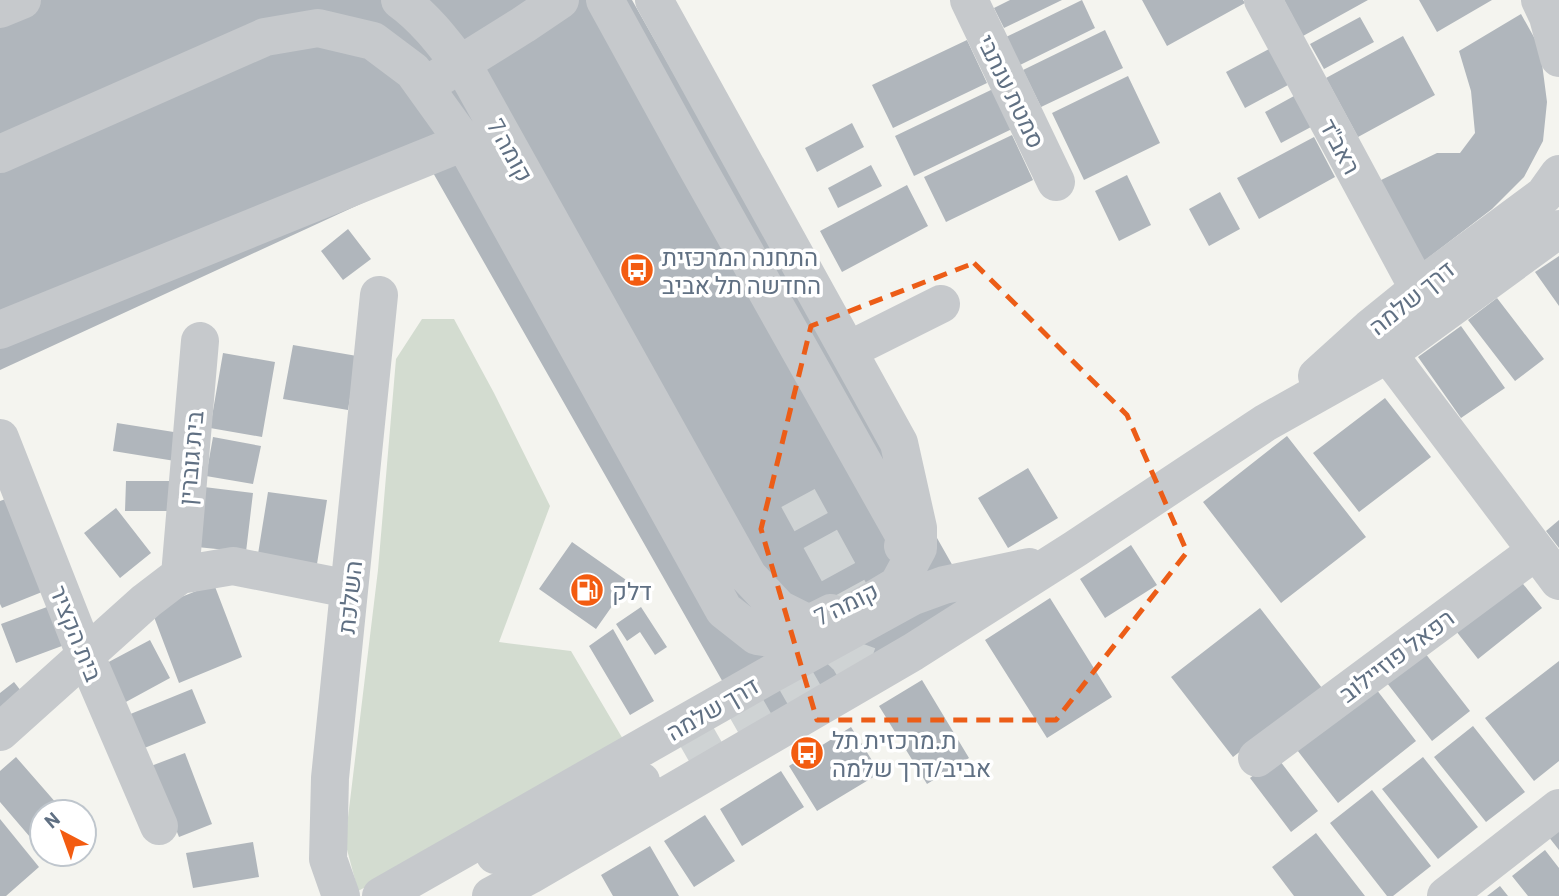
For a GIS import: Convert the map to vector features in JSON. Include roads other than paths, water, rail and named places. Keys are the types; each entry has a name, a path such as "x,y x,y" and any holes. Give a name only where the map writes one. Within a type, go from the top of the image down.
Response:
{"street":[{"path":"0,9 22,0"},
{"name":"קומה 7","path":"400,0 442,41 468,76 748,576 779,609 810,624 895,578 905,537 605,0"},
{"path":"424,86 560,0"},
{"path":"0,154 265,37 318,28 373,41 413,71 464,142 724,610 757,636 782,640 818,633 898,585 918,548 918,528 900,443 654,0"},
{"path":"678,0 830,298 928,481 937,520 937,546 931,569 911,597"},
{"name":"סמטת ענתבי","path":"968,0 1056,182"},
{"name":"ראב\"ד","path":"1263,0 1411,275 1429,281"},
{"path":"1540,0 1548,17 1559,58"},
{"path":"0,330 464,142"},
{"name":"דרך שלמה","path":"1265,424 1370,328 1544,195 1559,174"},
{"name":"דרך שלמה","path":"491,896 913,652 1059,560 1265,424 1388,354 1559,229"},
{"path":"0,344 5,337 58,311 143,254"},
{"name":"השלכת","path":"341,896 328,859 330,778 379,295"},
{"path":"857,346 941,304"},
{"name":"בית גוברין","path":"180,575 200,341"},
{"path":"1388,354 1559,581"},
{"name":"בית הקציר","path":"0,438 85,654 159,826"},
{"name":"רפאל פוזיילוב","path":"1256,758 1536,551"},
{"name":"דרך שלמה","path":"392,890 911,597 944,585 1059,560"},
{"path":"0,732 85,654 180,575 233,566 349,589"},
{"path":"468,896 533,873 686,756"},
{"path":"1446,896 1559,808"},
{"path":"392,890 533,873"}],"tunnel":[{"path":"686,756 835,671 854,651 863,626 851,595 798,498"}],"place":[{"name":"התחנה המרכזית החדשה תל אביב","path":"637,270"},
{"name":"דלק","path":"587,590"},
{"name":"ת.מרכזית תל אביב/דרך שלמה","path":"807,753"}]}
